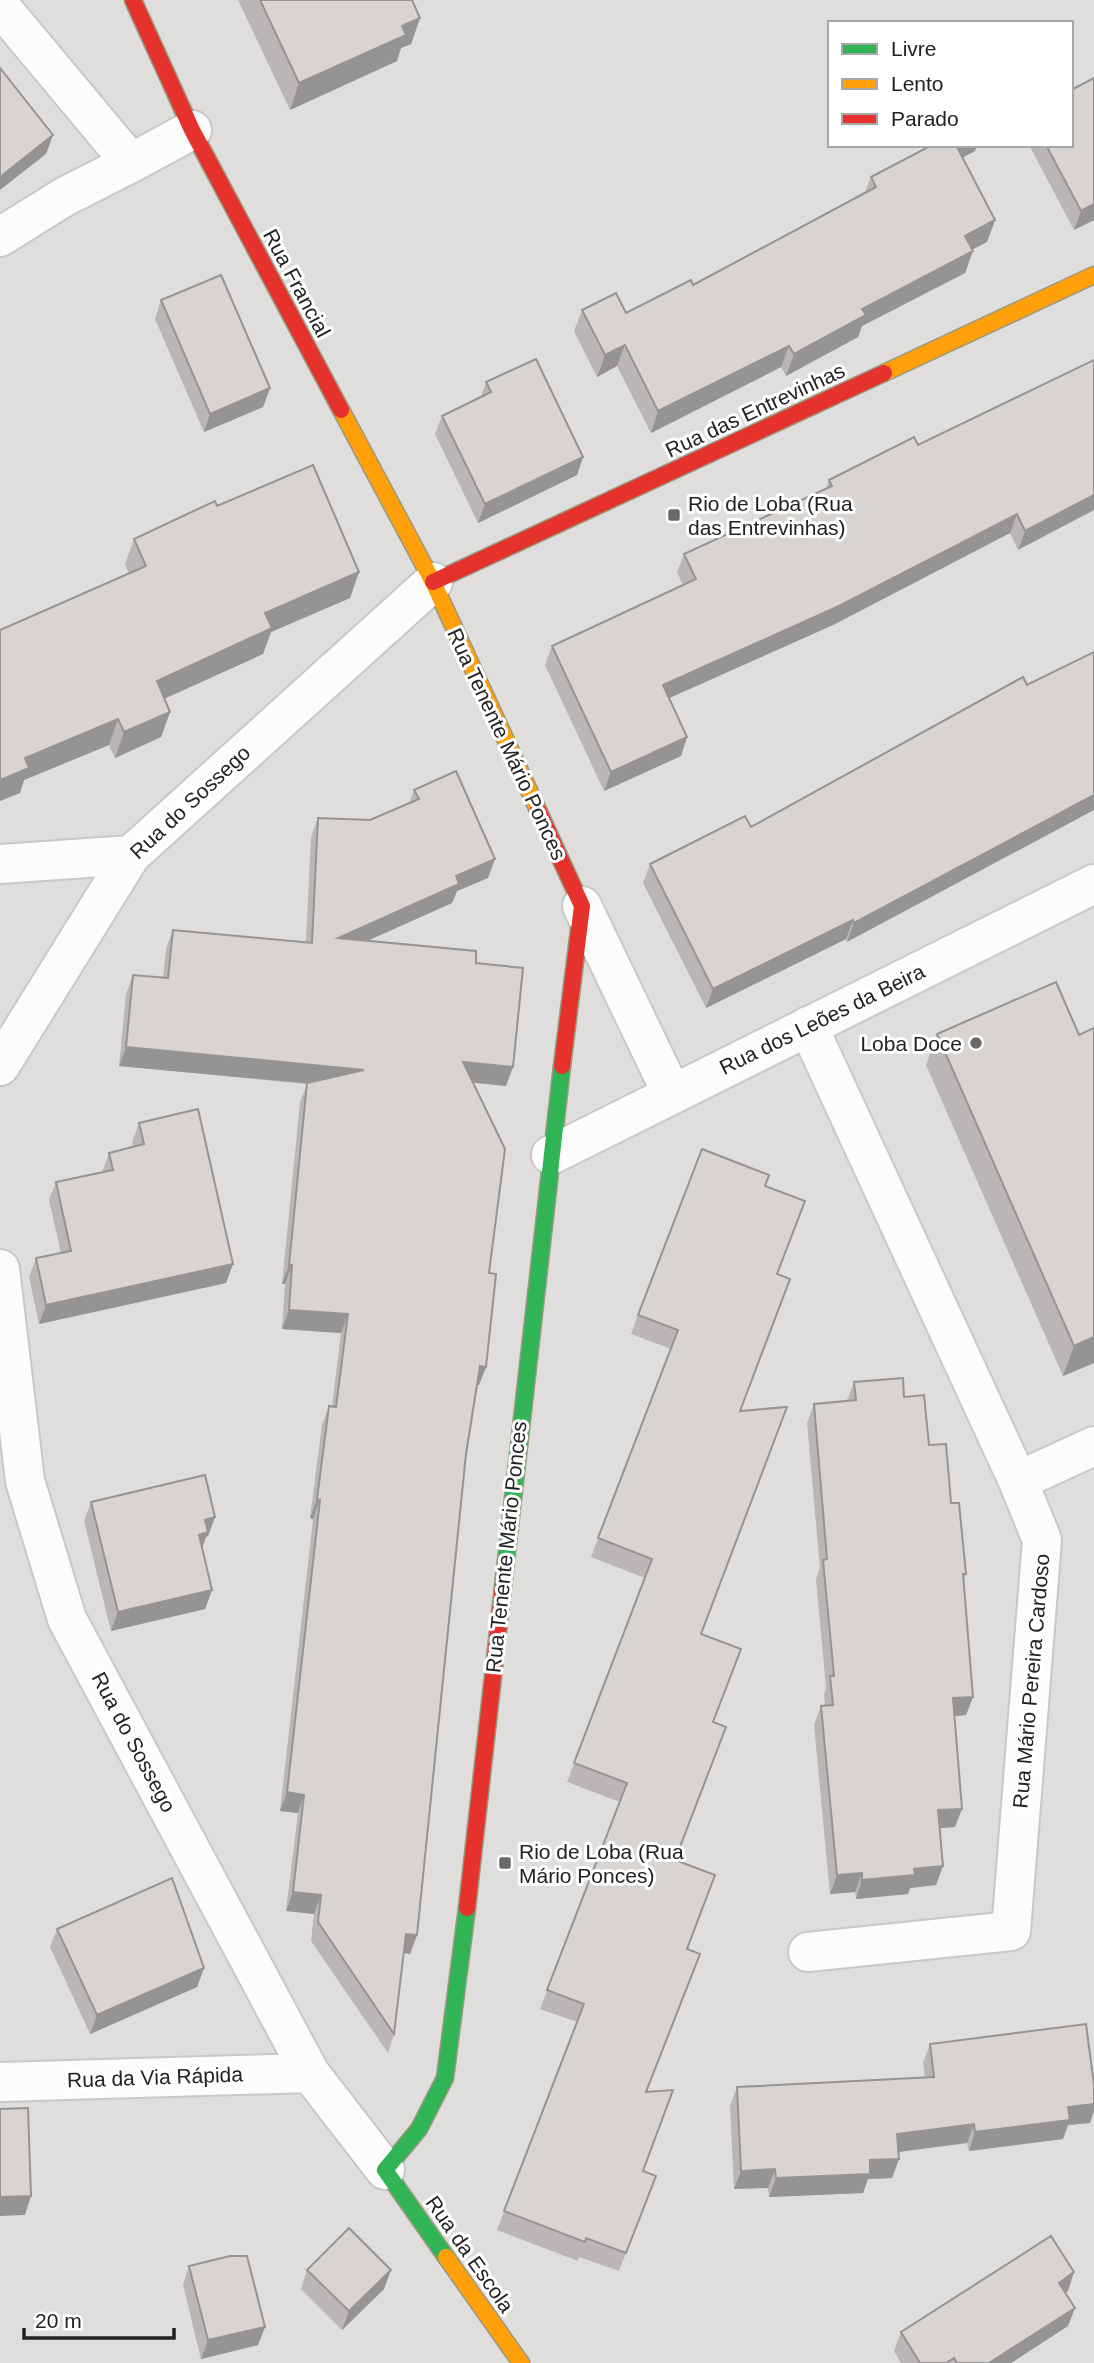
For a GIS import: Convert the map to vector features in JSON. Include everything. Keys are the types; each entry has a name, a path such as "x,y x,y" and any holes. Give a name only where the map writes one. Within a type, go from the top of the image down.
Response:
{"street":[{"name":"Rua Francial","path":"133,0 192,130 433,582"},
{"path":"0,6 131,163"},
{"path":"0,237 64,197 192,130"},
{"name":"Rua das Entrevinhas","path":"433,582 1094,275"},
{"name":"Rua do Sossego","path":"0,1066 131,855 433,582"},
{"name":"Rua Tenente Mário Ponces","path":"433,582 672,1094"},
{"path":"0,864 131,855"},
{"name":"Rua dos Leões da Beira","path":"551,1155 1094,884"},
{"name":"Rua Tenente Mário Ponces","path":"385,2170 419,2129 445,2078 464,1934 551,1155 582,906"},
{"name":"Rua Mário Pereira Cardoso","path":"808,1027 1018,1481 1042,1540 1011,1931 808,1952"},
{"name":"Rua do Sossego","path":"0,1269 25,1480 68,1619 310,2073 385,2170"},
{"path":"1018,1481 1094,1446"},
{"name":"Rua da Via Rápida","path":"0,2082 310,2073"},
{"name":"Rua da Escola","path":"385,2170 521,2363"}],"shaded area":[{"path":"0,0 1094,0 1094,2363 0,2363"}],"building":[{"path":"260,0 412,0 420,18 402,26 406,35 299,83"},
{"path":"0,68 53,135 0,177"},
{"path":"1094,78 1094,204 1081,211 1047,147 1073,147 1073,89"},
{"path":"928,147 957,147 995,220 965,236 973,251 862,309 866,315 794,354 789,346 658,411 625,345 605,355 582,310 616,293 626,313 691,280 693,285 876,187 871,177"},
{"path":"221,275 270,388 210,414 161,300"},
{"path":"536,359 583,457 485,504 442,416 491,392 486,382"},
{"path":"1094,360 1094,495 1025,531 1017,514 839,606 663,685 687,737 611,772 552,646 696,579 684,554 832,486 829,480 914,437 918,445"},
{"path":"313,465 359,572 265,613 272,628 157,681 170,712 124,732 118,719 25,758 29,768 0,780 0,630 146,566 134,539 215,501 217,506"},
{"path":"1094,652 1094,795 854,923 853,920 713,989 650,864 745,816 751,827 1023,677 1027,685"},
{"path":"456,771 495,859 456,876 459,884 338,938 476,951 476,963 523,968 513,1067 463,1062 505,1149 489,1273 496,1274 486,1367 480,1366 466,1454 417,1935 406,1934 394,2034 318,1922 321,1895 293,1892 304,1795 287,1792 320,1500 317,1499 329,1406 336,1407 348,1314 289,1310 292,1265 289,1265 307,1083 364,1070 126,1047 133,975 168,978 173,930 312,943 318,818 370,820 419,799 414,790"},
{"path":"1056,982 1079,1035 1094,1028 1094,1337 1074,1346 937,1034"},
{"path":"198,1109 233,1264 46,1305 36,1258 71,1251 56,1182 113,1170 109,1153 144,1144 139,1123"},
{"path":"702,1149 769,1175 765,1186 805,1201 777,1274 790,1279 740,1411 787,1407 701,1634 741,1649 713,1722 726,1727 675,1860 715,1875 687,1949 700,1954 646,2092 673,2090 643,2171 656,2176 626,2253 586,2238 585,2242 504,2211 584,2004 547,1990 627,1783 574,1763 652,1559 598,1538 678,1330 638,1315"},
{"path":"903,1378 904,1397 924,1395 929,1445 946,1444 951,1503 959,1503 973,1697 953,1698 962,1809 938,1810 943,1866 914,1869 915,1875 862,1880 862,1873 837,1875 821,1706 833,1705 830,1676 834,1676 823,1560 827,1559 814,1404 856,1400 854,1382"},
{"path":"205,1475 215,1517 205,1520 208,1532 199,1535 212,1590 118,1612 91,1502"},
{"path":"172,1878 204,1968 97,2015 57,1929"},
{"path":"1086,2024 1094,2104 1068,2107 1070,2120 975,2132 974,2124 897,2134 899,2159 870,2160 870,2174 776,2178 775,2169 741,2171 737,2087 934,2077 930,2044"},
{"path":"28,2108 31,2196 0,2197 0,2109"},
{"path":"349,2228 391,2270 349,2311 307,2270"},
{"path":"1051,2236 1074,2272 1059,2283 1075,2308 989,2363 957,2363 954,2358 946,2363 920,2363 901,2332"},
{"path":"230,2256 247,2256 265,2327 208,2340 189,2266"}],"traffic: fast":[{"path":"504,1578 562,1066"},
{"path":"446,2257 385,2170 419,2129 445,2078 467,1908"}],"traffic: slow":[{"path":"884,373 1094,275"},
{"path":"341,410 433,582 538,810"},
{"path":"446,2257 521,2363"}],"traffic: jam":[{"path":"133,0 192,130 341,410"},
{"path":"433,582 884,373"},
{"path":"538,810 582,906 562,1066"},
{"path":"467,1908 504,1578"}],"place":[{"name":"Rio de Loba (Rua das Entrevinhas)","path":"674,515"},
{"name":"Loba Doce","path":"976,1043"},
{"name":"Rio de Loba (Rua Mário Ponces)","path":"505,1863"}]}
